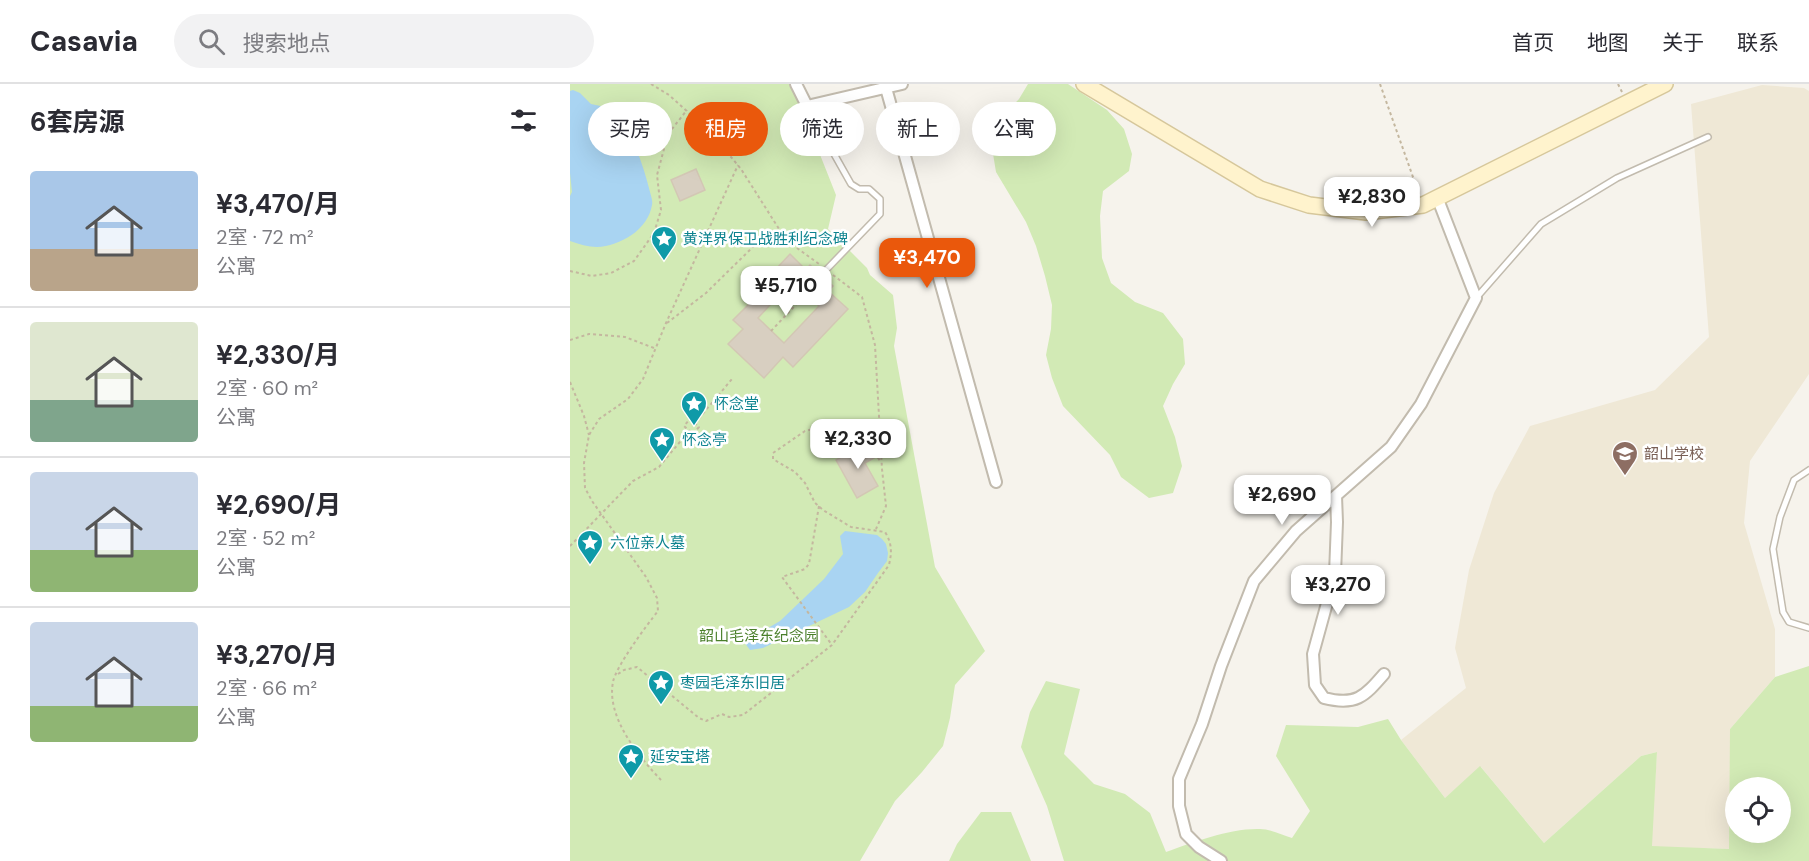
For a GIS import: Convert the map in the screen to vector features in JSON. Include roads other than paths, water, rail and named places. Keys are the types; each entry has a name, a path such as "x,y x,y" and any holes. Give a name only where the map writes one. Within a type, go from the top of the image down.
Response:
{"main road":[{"path":"1086,84 1260,189 1309,205 1366,212 1423,205 1665,84"}],"street":[{"path":"796,84 805,102"},
{"path":"824,102 902,84"},
{"path":"886,87 996,482"},
{"path":"1221,861 1199,847 1186,834 1179,806 1179,779 1203,724 1221,666 1254,581 1296,531 1391,447 1421,404 1476,298 1437,197"},
{"path":"1336,496 1335,574 1312,654 1315,685 1324,698 1342,703 1365,695 1384,674"}],"lane":[{"path":"1476,298 1541,224 1617,178 1708,137"},
{"path":"826,270 880,214 880,200 869,189 859,189 851,184 835,156"},
{"path":"1809,470 1794,480 1780,517 1773,549 1783,612 1789,622 1809,628"}],"water":[{"path":"570,91 580,93 589,102 588,156 639,156 652,198 645,222 632,235 615,244 597,247 570,241 570,196 572,192"},
{"path":"845,531 877,535 886,544 887,561 865,592 849,607 763,648 750,650 744,642 780,621 824,579 843,554 840,536"}],"place":[{"name":"黄洋界保卫战胜利纪念碑","path":"664,262"},
{"name":"怀念堂","path":"694,427"},
{"name":"怀念亭","path":"662,463"},
{"name":"韶山学校","path":"1625,477"},
{"name":"六位亲人墓","path":"590,566"},
{"name":"枣园毛泽东旧居","path":"661,706"},
{"name":"延安宝塔","path":"631,780"}],"park label":[{"name":"韶山毛泽东纪念园","path":"759,636"}]}
